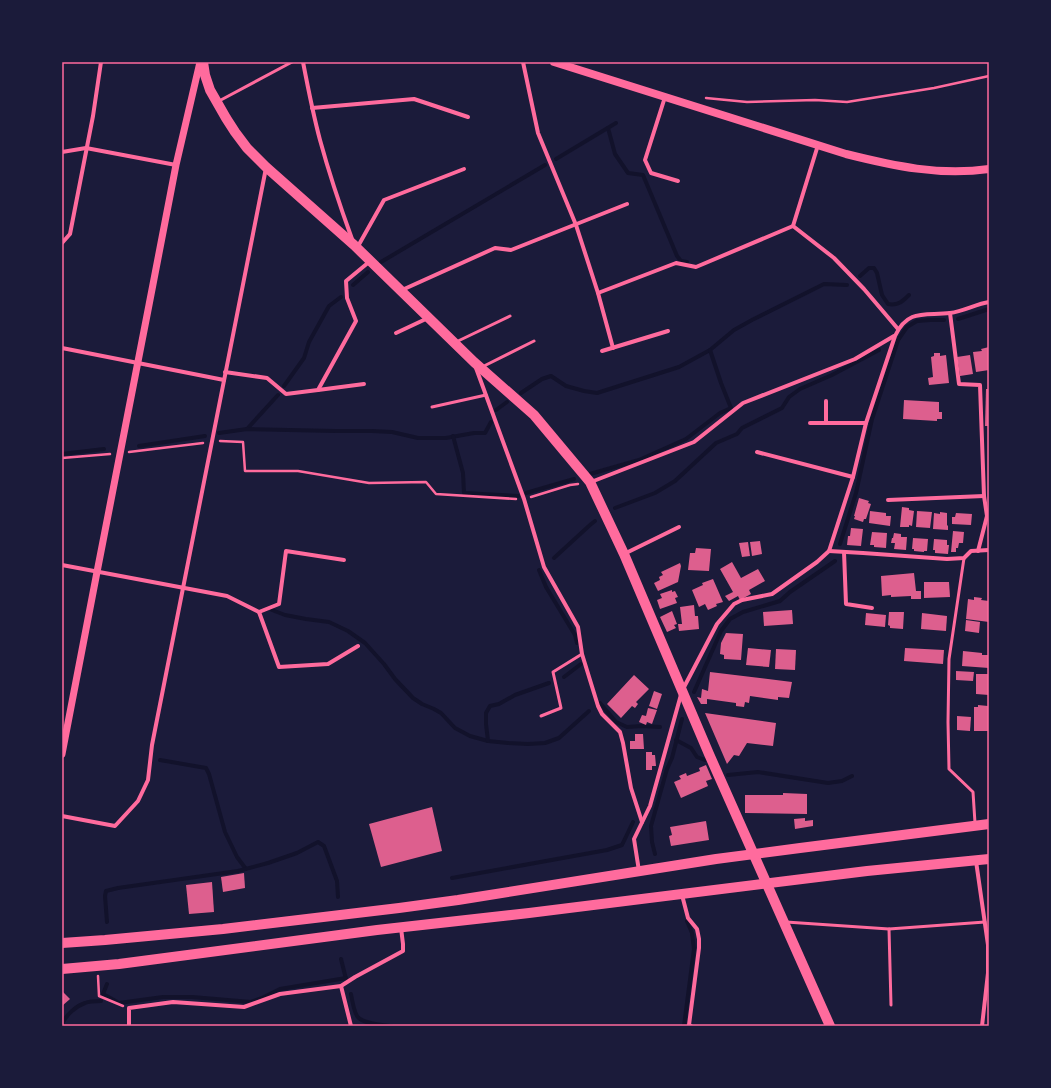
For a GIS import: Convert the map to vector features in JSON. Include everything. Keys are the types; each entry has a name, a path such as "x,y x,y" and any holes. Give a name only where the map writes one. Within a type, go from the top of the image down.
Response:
{"main road":[{"path":"203,62 205,75 210,90 235,132 248,148 266,167 401,290 477,365 534,415 590,482 624,554 682,691 830,1026"},
{"path":"554,62 846,154 901,167 941,171 989,169"},
{"path":"62,943 223,929 366,912 458,900 754,854 989,824"},
{"path":"62,969 98,966 401,927 529,913 890,868 989,859"}],"street":[{"path":"62,243 70,234 102,62"},
{"path":"62,754 176,165 187,112 200,62"},
{"path":"303,62 320,140 337,199 355,247"},
{"path":"523,62 538,133 576,225 598,293 613,348"},
{"path":"665,97 646,160 651,172 678,181"},
{"path":"312,108 414,99 468,117"},
{"path":"793,226 818,144"},
{"path":"62,152 86,148 176,165"},
{"path":"62,816 115,826 138,801 148,780 152,745 266,167"},
{"path":"355,247 384,200 464,169"},
{"path":"401,290 495,248 511,250 627,204"},
{"path":"598,293 676,263 696,267 793,226"},
{"path":"793,226 834,258 898,329"},
{"path":"318,390 356,321 347,298 346,281 370,261"},
{"path":"639,871 634,839 650,806 682,691 717,624 734,604 742,600 772,594 829,552 853,476 866,423 898,329 907,319 921,314 950,313 989,302"},
{"path":"950,313 959,384 980,385 984,496 988,516 978,550"},
{"path":"396,333 429,318"},
{"path":"602,351 668,331"},
{"path":"590,482 694,442 743,403 855,359 895,336"},
{"path":"62,348 224,380"},
{"path":"477,365 486,395 524,499 544,567 578,627 582,654 598,706 602,714 620,732 631,788 642,822"},
{"path":"225,372 267,378 286,394 364,384"},
{"path":"826,401 826,423"},
{"path":"810,423 866,423"},
{"path":"758,452 853,476"},
{"path":"888,500 984,496"},
{"path":"624,554 679,527"},
{"path":"258,612 279,604 286,550 344,560"},
{"path":"829,552 947,559 964,558 971,551 989,550"},
{"path":"844,552 846,604 872,608"},
{"path":"62,565 227,596 258,612 279,667 328,664 358,646"},
{"path":"976,860 988,945 988,973 982,1026"},
{"path":"682,894 688,918 697,929 700,948 689,1025 691,1026"},
{"path":"129,1026 129,1008 173,1002 244,1007 280,994 341,986 403,950 401,927"},
{"path":"341,986 351,1026"}],"lane":[{"path":"217,102 292,62"},
{"path":"454,343 510,316"},
{"path":"477,365 534,341"},
{"path":"432,407 486,395"},
{"path":"964,558 949,659 949,769 973,792 976,826"},
{"path":"540,716 561,708 553,672 582,654"},
{"path":"784,922 889,929 985,922"},
{"path":"889,929 891,1005"}],"path":[{"path":"700,97 747,102 815,100 847,102 934,88 989,76"},
{"path":"62,458 121,453 211,442 243,442 245,471 298,471 369,483 426,482 436,494 524,499 570,484 590,482"},
{"path":"98,966 99,996 129,1008"}],"building":[{"path":"989,347 989,370 976,372 973,352 982,351 981,349"},
{"path":"934,353 940,353 940,356 946,355 949,383 929,385 928,378 933,377 931,357 934,356"},
{"path":"970,355 973,374 960,376 957,357"},
{"path":"986,389 989,389 989,426 985,426"},
{"path":"904,400 939,402 939,412 942,412 942,419 937,419 937,421 903,419"},
{"path":"859,498 869,501 868,503 871,504 866,519 864,519 863,522 854,519"},
{"path":"902,507 909,508 909,510 914,511 912,526 909,525 909,527 900,527"},
{"path":"870,511 886,513 886,516 891,516 890,526 869,523"},
{"path":"917,511 932,512 930,528 916,527"},
{"path":"940,512 947,513 948,530 933,529 934,513 940,514"},
{"path":"956,513 972,514 971,525 952,524 952,517 955,517"},
{"path":"851,528 863,529 861,546 847,545"},
{"path":"953,531 964,532 963,543 959,543 958,548 956,548 956,552 951,552"},
{"path":"872,532 887,533 886,548 874,547 874,545 870,545"},
{"path":"894,533 901,534 901,537 907,537 906,550 894,549 895,543 891,543"},
{"path":"913,538 928,539 927,551 914,551 914,549 912,549"},
{"path":"934,539 947,540 947,545 949,545 948,554 935,553 935,550 933,550"},
{"path":"760,541 762,554 752,556 750,542"},
{"path":"748,542 750,556 742,557 739,543"},
{"path":"696,548 711,549 709,571 688,570 690,553 695,553"},
{"path":"732,562 741,578 758,569 765,581 749,590 751,594 740,600 738,596 729,601 725,596 733,592 720,569"},
{"path":"680,563 681,566 678,582 658,591 654,583 660,580 659,577 663,575 661,572"},
{"path":"914,573 916,591 921,591 921,599 911,599 911,596 882,596 881,576"},
{"path":"713,579 723,602 716,604 717,606 708,610 705,604 699,607 692,590 703,585 702,583"},
{"path":"924,582 949,582 950,597 924,598"},
{"path":"672,590 672,592 675,591 678,597 675,598 677,603 660,609 657,600 662,598 660,594"},
{"path":"974,597 989,601 989,622 966,619 968,599 974,600"},
{"path":"694,605 695,616 698,616 699,629 679,631 678,624 682,624 680,607"},
{"path":"792,610 793,624 764,626 763,612"},
{"path":"672,611 677,624 674,625 676,628 667,632 660,617"},
{"path":"889,612 904,612 903,629 890,628 888,625"},
{"path":"866,613 886,615 885,627 865,625"},
{"path":"922,613 947,616 946,631 921,629"},
{"path":"966,620 980,622 979,633 965,631"},
{"path":"726,633 743,634 741,660 724,659 724,655 720,654 721,643"},
{"path":"748,648 771,650 769,667 746,665"},
{"path":"905,648 944,650 943,664 904,661"},
{"path":"776,649 796,650 795,670 775,669"},
{"path":"963,651 989,655 989,668 962,666"},
{"path":"956,671 974,672 973,681 956,680"},
{"path":"710,672 792,682 789,698 778,697 778,700 750,696 749,703 745,702 744,707 736,706 736,703 707,699 707,704 701,704 697,697 701,698 702,689 708,691"},
{"path":"976,674 989,674 989,695 976,694"},
{"path":"634,675 649,689 636,702 638,704 635,708 632,706 621,718 607,704"},
{"path":"654,691 662,694 657,709 649,706"},
{"path":"978,705 988,706 989,708 989,731 974,731 974,707 978,707"},
{"path":"648,708 657,710 652,724 647,722 646,725 639,722 642,715 646,716"},
{"path":"705,713 776,723 773,746 747,743 739,756 734,755 727,764"},
{"path":"957,716 971,717 970,731 957,730"},
{"path":"635,734 643,734 644,749 630,749 630,741 635,741"},
{"path":"646,752 652,752 652,755 655,755 656,766 652,766 652,770 646,770"},
{"path":"706,765 712,779 706,781 708,786 681,798 674,782 681,779 679,776 686,773 687,776 700,771 699,768"},
{"path":"783,793 807,794 807,814 745,813 745,795 783,795"},
{"path":"432,807 442,851 381,867 369,824"},
{"path":"805,818 805,821 813,820 813,826 795,829 794,819"},
{"path":"706,821 709,840 671,846 669,836 672,835 670,827"},
{"path":"244,873 245,888 223,892 221,877"},
{"path":"212,882 214,912 189,914 186,885"},
{"path":"62,991 70,999 62,1006"}],"waterway":[{"path":"556,159 616,123"},
{"path":"608,128 615,154 628,173 643,175 677,256 681,261 687,262"},
{"path":"381,262 545,165"},
{"path":"860,276 869,268 874,268 877,273 882,295 888,304 897,304 909,295"},
{"path":"353,285 368,272"},
{"path":"521,393 542,379 551,376 566,386 597,393 679,367 710,350 734,330 824,284 847,285"},
{"path":"284,386 304,358 309,342 329,306 341,297"},
{"path":"958,319 989,309"},
{"path":"840,544 856,493 872,419 898,340 907,327 917,321 944,320"},
{"path":"590,474 639,460 686,439 720,413 731,408 710,350"},
{"path":"615,508 655,493 675,481 716,443 737,434 742,428 782,408 789,397 800,389 832,375 879,350"},
{"path":"247,429 278,395"},
{"path":"496,410 507,402"},
{"path":"219,433 247,429 372,431 392,432 418,438 446,438 474,433 485,433 491,422"},
{"path":"139,446 205,436"},
{"path":"453,436 463,473 464,493 518,496"},
{"path":"62,454 104,449"},
{"path":"526,493 574,479"},
{"path":"554,558 595,521"},
{"path":"694,692 721,631 730,619 743,612 780,601 790,592 835,561"},
{"path":"539,570 546,587 575,635 577,643"},
{"path":"272,610 285,615 329,622 348,631 365,643 413,698 441,713 455,728 470,736 488,741 508,743 545,743 559,738 589,711"},
{"path":"564,677 581,664"},
{"path":"488,741 486,713 490,706 499,704 515,695 549,683"},
{"path":"600,703 616,722 627,727 660,727"},
{"path":"655,854 652,842 651,826 667,769 672,758 682,719"},
{"path":"676,740 691,748 697,757 705,760"},
{"path":"160,760 206,768 225,832 237,857 246,869"},
{"path":"728,775 758,772 828,783 842,781 852,776"},
{"path":"452,878 607,850 622,845 633,822"},
{"path":"107,922 106,891 238,871 297,853 318,842 324,846 337,881 338,897"},
{"path":"684,1026 694,949 692,933 687,921"},
{"path":"341,959 346,979"},
{"path":"107,984 103,994 119,1003 163,997 192,997 251,1002 280,989 346,978"},
{"path":"351,994 355,1011 360,1019 372,1024 391,1026"},
{"path":"62,1024 69,1014 78,1006 89,1002 101,1001"}]}
